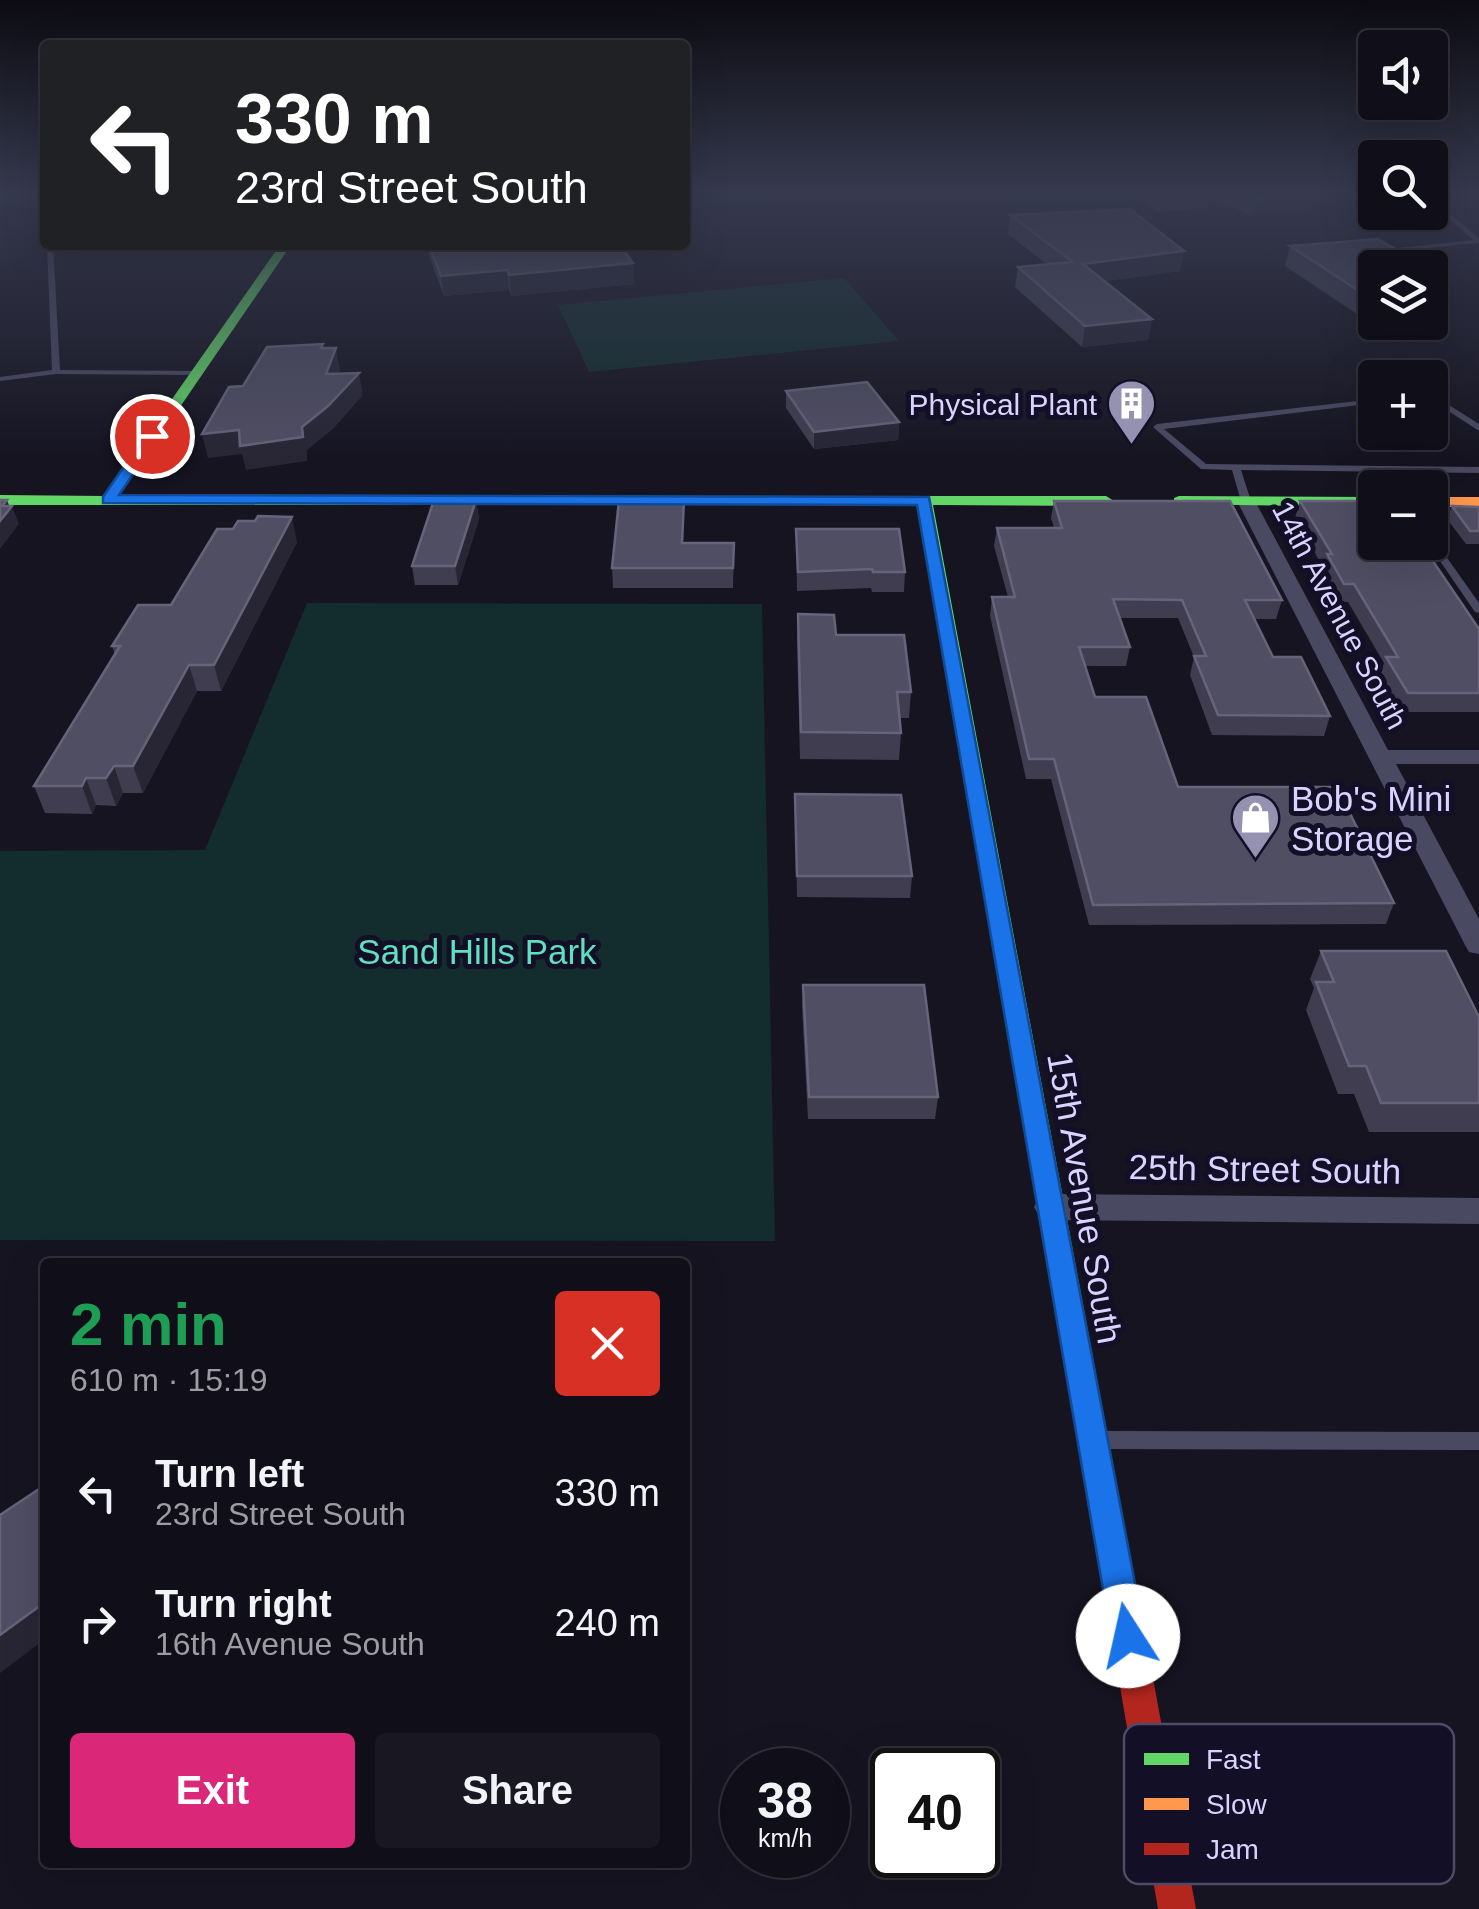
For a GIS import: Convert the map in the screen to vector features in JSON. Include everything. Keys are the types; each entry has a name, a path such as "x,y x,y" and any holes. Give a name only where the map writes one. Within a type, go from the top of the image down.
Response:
{"street":[{"path":"108,500 260,282"},
{"path":"0,500 1358,502"},
{"name":"15th Avenue South","path":"924,500 1143,1724"},
{"name":"14th Avenue South","path":"1246,501 1479,945"},
{"path":"1448,502 1479,502"},
{"path":"1381,757 1479,757"},
{"name":"25th Street South","path":"1050,1207 1479,1210"},
{"name":"15th Avenue South","path":"1172,1884 1177,1909"}],"lane":[{"path":"52,282 56,372"},
{"path":"0,379 56,372 197,373"},
{"path":"1358,403 1157,427 1204,467 1479,470"},
{"path":"1448,407 1479,428"},
{"path":"1236,468 1246,501"},
{"path":"1444,560 1479,610"},
{"path":"1092,1440 1479,1440"}],"green space":[{"path":"801,282 848,282 899,341 589,372 558,305"},
{"name":"Sand Hills Park","path":"307,603 762,604 775,1241 0,1240 0,851 205,850"}],"building":[{"path":"1035,282 1106,282 1152,319 1085,326"},
{"path":"323,344 321,348 336,348 326,374 359,373 302,427 303,437 240,446 239,430 202,434 229,387 243,386 267,347"},
{"path":"867,382 899,422 814,432 786,391"},
{"path":"0,500 7,500 2,506 12,506 0,521"},
{"path":"434,500 476,500 455,566 412,566"},
{"path":"619,500 684,500 682,543 734,543 733,568 612,568"},
{"path":"1054,501 1230,501 1282,600 1245,600 1273,657 1301,657 1330,716 1218,715 1194,656 1206,656 1182,600 1113,599 1130,647 1079,647 1095,697 1146,697 1178,787 1337,787 1394,903 1093,905 1054,759 1029,759 992,597 1015,597 997,528 1062,528"},
{"path":"1300,501 1358,501 1358,560 1432,560 1479,629 1479,693 1408,693 1386,657 1398,657 1354,584 1344,584 1327,554 1332,554"},
{"path":"1452,506 1479,507 1479,531 1470,531"},
{"path":"258,516 292,517 214,665 189,665 133,766 114,766 106,778 86,778 82,786 34,786 120,646 112,646 138,605 171,605 217,529 233,529 238,521 255,521"},
{"path":"796,529 899,529 905,572 798,572"},
{"path":"798,614 834,615 836,635 904,635 911,692 897,692 901,733 801,732"},
{"path":"795,794 901,795 912,876 797,876"},
{"path":"1321,951 1446,951 1479,1017 1479,1103 1381,1103 1366,1066 1349,1066 1316,982 1334,982"},
{"path":"803,985 924,985 938,1097 809,1097"},
{"path":"40,1488 40,1606 0,1635 0,1515"}],"traffic: fast":[{"path":"108,500 260,282"},
{"path":"0,500 1106,501"},
{"path":"924,500 1110,1534"},
{"path":"1179,501 1358,502"}],"traffic: slow":[{"path":"1448,502 1479,502"}],"traffic: jam":[{"path":"1110,1534 1144,1724"},
{"path":"1173,1884 1177,1909"}],"place":[{"name":"Physical Plant","path":"1132,446"},
{"name":"Bob's Mini Storage","path":"1256,860"}],"route":[{"path":"152,436 108,500 924,500 1128,1636"}]}
